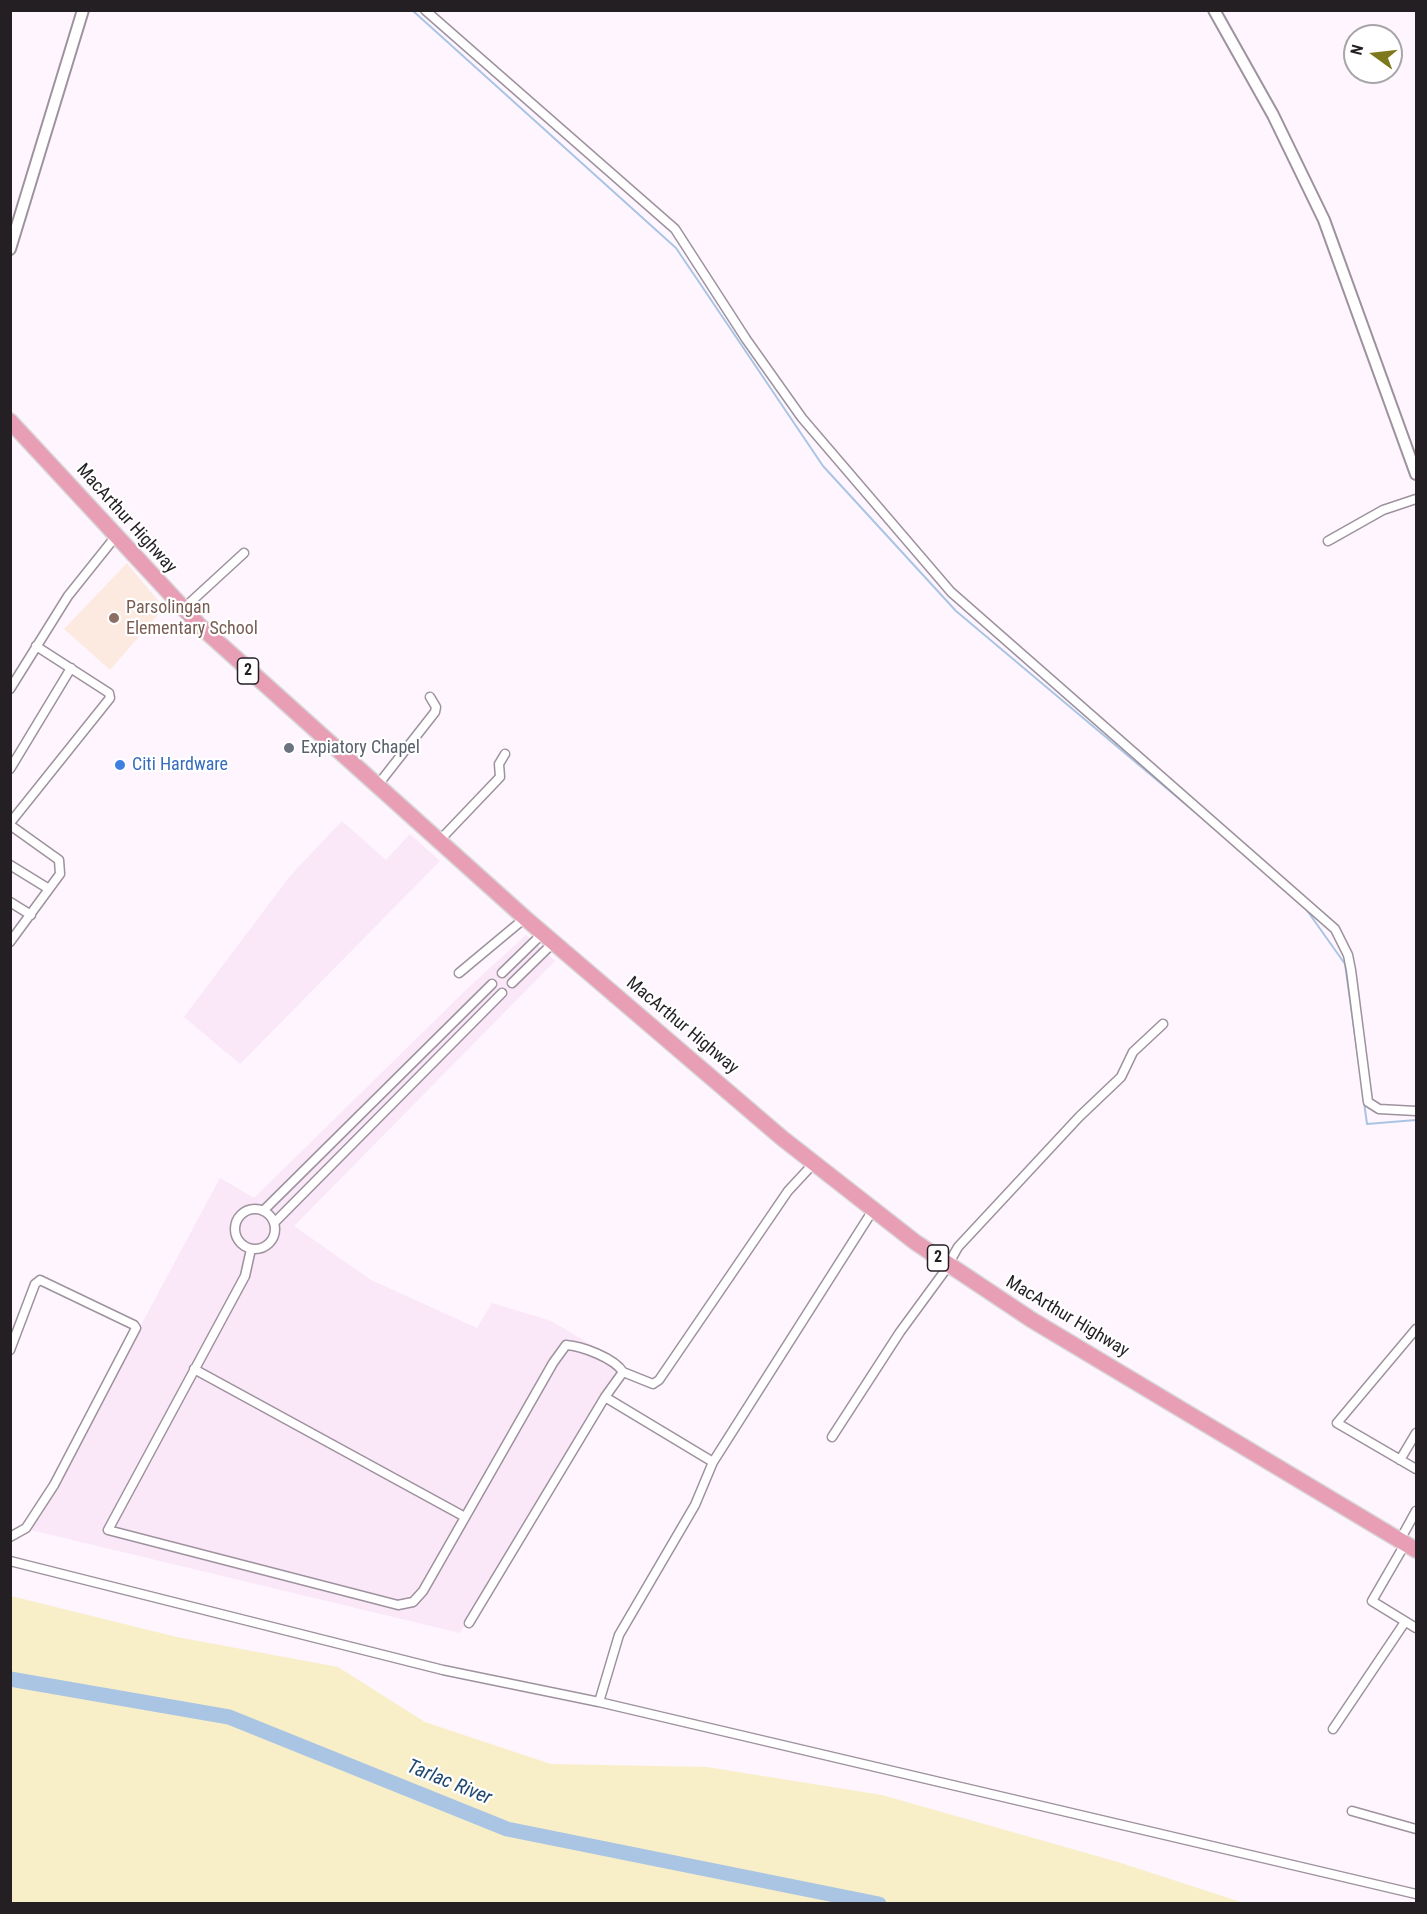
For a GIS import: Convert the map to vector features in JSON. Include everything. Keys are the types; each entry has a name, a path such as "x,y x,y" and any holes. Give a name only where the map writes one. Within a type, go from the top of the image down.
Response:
{"highway":[{"name":"MacArthur Highway","path":"10,421 183,609 438,842 814,1163 946,1264 1032,1320 1407,1545"}],"street":[{"path":"10,249 83,10"},
{"path":"425,10 675,230 746,339 802,418 951,592 1335,929 1348,955 1351,970 1368,1102 1379,1109 1416,1111"},
{"path":"1214,10 1273,115 1324,220 1416,474"},
{"path":"1328,541 1383,510 1416,499"},
{"path":"10,689 68,596 116,536"},
{"path":"183,609 244,553"},
{"path":"10,942 60,874 59,860 10,824 108,703 109,693 36,646"},
{"path":"10,769 71,668"},
{"path":"377,786 435,712 436,707 430,697"},
{"path":"438,842 500,777 500,764 505,754"},
{"path":"10,865 49,890"},
{"path":"10,902 31,915"},
{"path":"459,973 525,918"},
{"path":"502,973 548,938"},
{"path":"512,983 548,938"},
{"path":"263,1211 492,984"},
{"path":"274,1223 502,993"},
{"path":"832,1437 944,1272 946,1264 957,1247 1033,1165 1121,1077 1133,1052 1163,1024"},
{"path":"432,1044 444,1052"},
{"path":"379,1096 390,1106"},
{"path":"326,1149 336,1160"},
{"path":"251,1249 245,1275 108,1530 398,1605 413,1602 423,1592 566,1345 595,1354 619,1366 623,1372 652,1384 659,1380 788,1191 814,1163"},
{"path":"247,1209 263,1211 274,1223 275,1233 270,1243 261,1249 251,1249 236,1238 234,1227 238,1216 247,1209"},
{"path":"599,1702 619,1635 695,1505 713,1462 873,1210"},
{"path":"10,1350 35,1284 40,1280 136,1328 54,1485 26,1528 10,1537"},
{"path":"1416,1329 1336,1424 1416,1469"},
{"path":"194,1370 465,1517"},
{"path":"469,1623 605,1397 623,1372"},
{"path":"605,1397 713,1462"},
{"path":"1400,1460 1416,1433"},
{"path":"1416,1511 1407,1545 1372,1600 1416,1628"},
{"path":"10,1561 442,1670 599,1702 1416,1894"},
{"path":"1333,1729 1405,1622"},
{"path":"1352,1811 1416,1829"}],"shaded area":[{"name":"Parsolingan Elementary School","path":"127,563 164,608 110,670 64,629"},
{"path":"342,821 386,860 410,834 440,861 240,1064 184,1017 290,876"},
{"path":"526,935 555,961 294,1226 371,1280 477,1328 492,1303 551,1321 622,1363 460,1633 31,1530 220,1178 254,1198 470,986"}],"sand":[{"path":"11,1596 177,1637 338,1667 425,1722 551,1764 707,1767 882,1795 1118,1862 1244,1903 11,1903"}],"waterway":[{"path":"412,10 676,248 823,466 956,611 1221,834"},
{"path":"1306,909 1345,964 1359,1064"},
{"path":"1364,1102 1367,1124 1416,1120"},
{"name":"Tarlac River","path":"10,1679 229,1717 507,1829 879,1904"}],"place":[{"name":"Parsolingan Elementary School","path":"114,618"},
{"name":"Expiatory Chapel","path":"289,748"},
{"name":"Citi Hardware","path":"120,765"}]}
